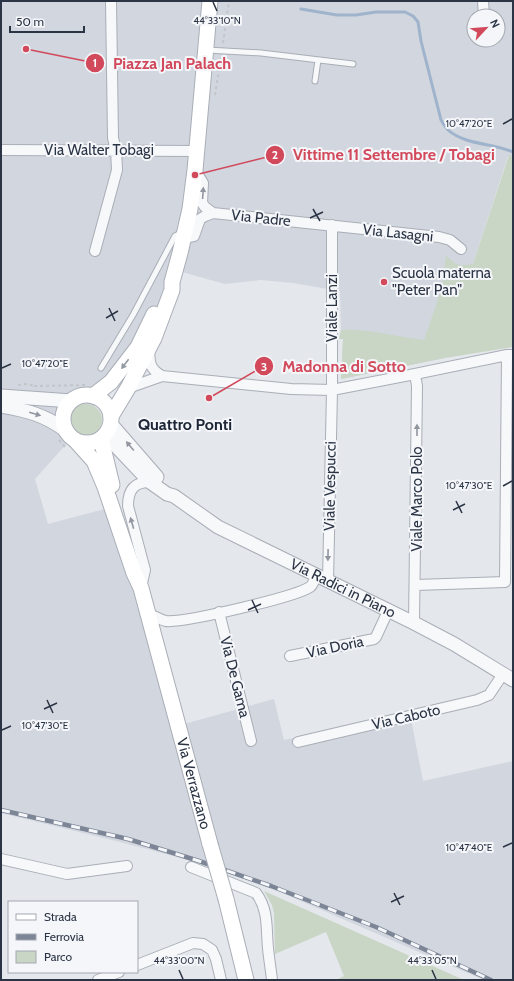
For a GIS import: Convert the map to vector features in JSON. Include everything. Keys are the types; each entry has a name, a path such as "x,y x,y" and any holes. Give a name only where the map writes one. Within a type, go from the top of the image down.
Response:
{"main road":[{"path":"172,282 167,286 138,347 111,382 72,400 67,406 62,418 71,436 81,443 92,443 102,438 108,431 111,420 154,338 172,290 172,282 190,208 195,170 210,1"},
{"name":"Via Radici in Piano","path":"93,389 107,406 111,420"},
{"name":"Via Verrazzano","path":"71,436 94,462 134,573 141,588 226,899 246,980"},
{"name":"Via Verrazzano","path":"102,438 105,459 122,520 139,570 141,588"}],"street":[{"path":"96,251 117,170 116,150 113,138 111,1"},
{"name":"Via Walter Tobagi","path":"1,150 197,151"},
{"name":"Via Padre","path":"195,170 203,183 202,203 213,213"},
{"name":"Via Padre","path":"184,234 194,236 200,219 213,213 332,225"},
{"name":"Via Lasagni","path":"332,225 439,237 450,240 461,249"},
{"name":"Viale Lanzi","path":"332,225 332,390"},
{"path":"149,347 150,362 153,370 162,376"},
{"path":"128,388 162,376 291,389 332,390 510,355 505,582 416,585"},
{"name":"Viale Marco Polo","path":"414,623 416,585 417,386 415,374"},
{"name":"Viale Vespucci","path":"322,579 332,390"},
{"path":"1,396 72,400"},
{"path":"1,406 17,408 48,418 71,436"},
{"name":"Via Radici in Piano","path":"111,420 148,468 171,490 174,496"},
{"name":"Via Radici in Piano","path":"102,438 114,444 150,482 167,494 174,496 218,528 388,612 414,623 454,644 508,677"},
{"name":"Via Verrazzano","path":"141,588 145,570 128,506 128,496 137,484 150,482"},
{"path":"149,614 166,621 186,619 275,600 310,587 322,579"},
{"name":"Via De Gama","path":"219,612 251,741"},
{"name":"Via Doria","path":"290,656 374,639 388,612"},
{"name":"Via Caboto","path":"298,742 477,700 489,695 508,677"},
{"path":"1,859 68,874 127,866"},
{"path":"191,867 256,893 262,900 266,912 272,980"},
{"path":"138,965 193,943 203,944 212,950 216,959 221,980"},
{"path":"98,980 116,973"}],"lane":[{"path":"206,50 260,53 353,64"},
{"path":"315,81 318,60"},
{"path":"101,368 133,315 175,236 184,234"}],"path":[{"path":"214,102 229,1"},
{"path":"34,386 88,385 93,389"}],"shaded area":[{"path":"1,1 513,1 513,157 508,156 473,264 445,358 341,379 343,339 339,339 341,330 340,291 293,283 261,280 225,284 171,269 160,309 78,431 35,479 48,524 116,506 177,726 274,699 284,740 410,714 423,781 513,761 513,980 484,980 234,872 1,813"}],"green space":[{"path":"509,155 513,157 513,347 445,358 341,379 343,339 339,339 341,330 372,331 424,340 442,288 446,255 458,264 473,264"},
{"path":"89,404 95,406 100,411 102,420 100,429 95,434 83,436 77,434 72,429 70,417 72,411 77,406"},
{"path":"264,891 464,980 336,980 344,976 326,932 275,954 274,913 272,905"}],"waterway":[{"path":"301,9 337,15 356,15 376,12 405,12 413,16 418,22 421,41 441,120 446,128 455,135 471,141 513,152"}],"railway":[{"path":"1,810 128,839 199,861 271,886 376,927 491,980"}],"place":[{"name":"Piazza Jan Palach","path":"26,49"},
{"name":"Vittime 11 Settembre / Tobagi","path":"195,175"},
{"name":"Scuola materna \"Peter Pan\"","path":"384,282"},
{"name":"Madonna di Sotto","path":"209,398"}],"district":[{"name":"Quattro Ponti","path":"185,424"}]}
